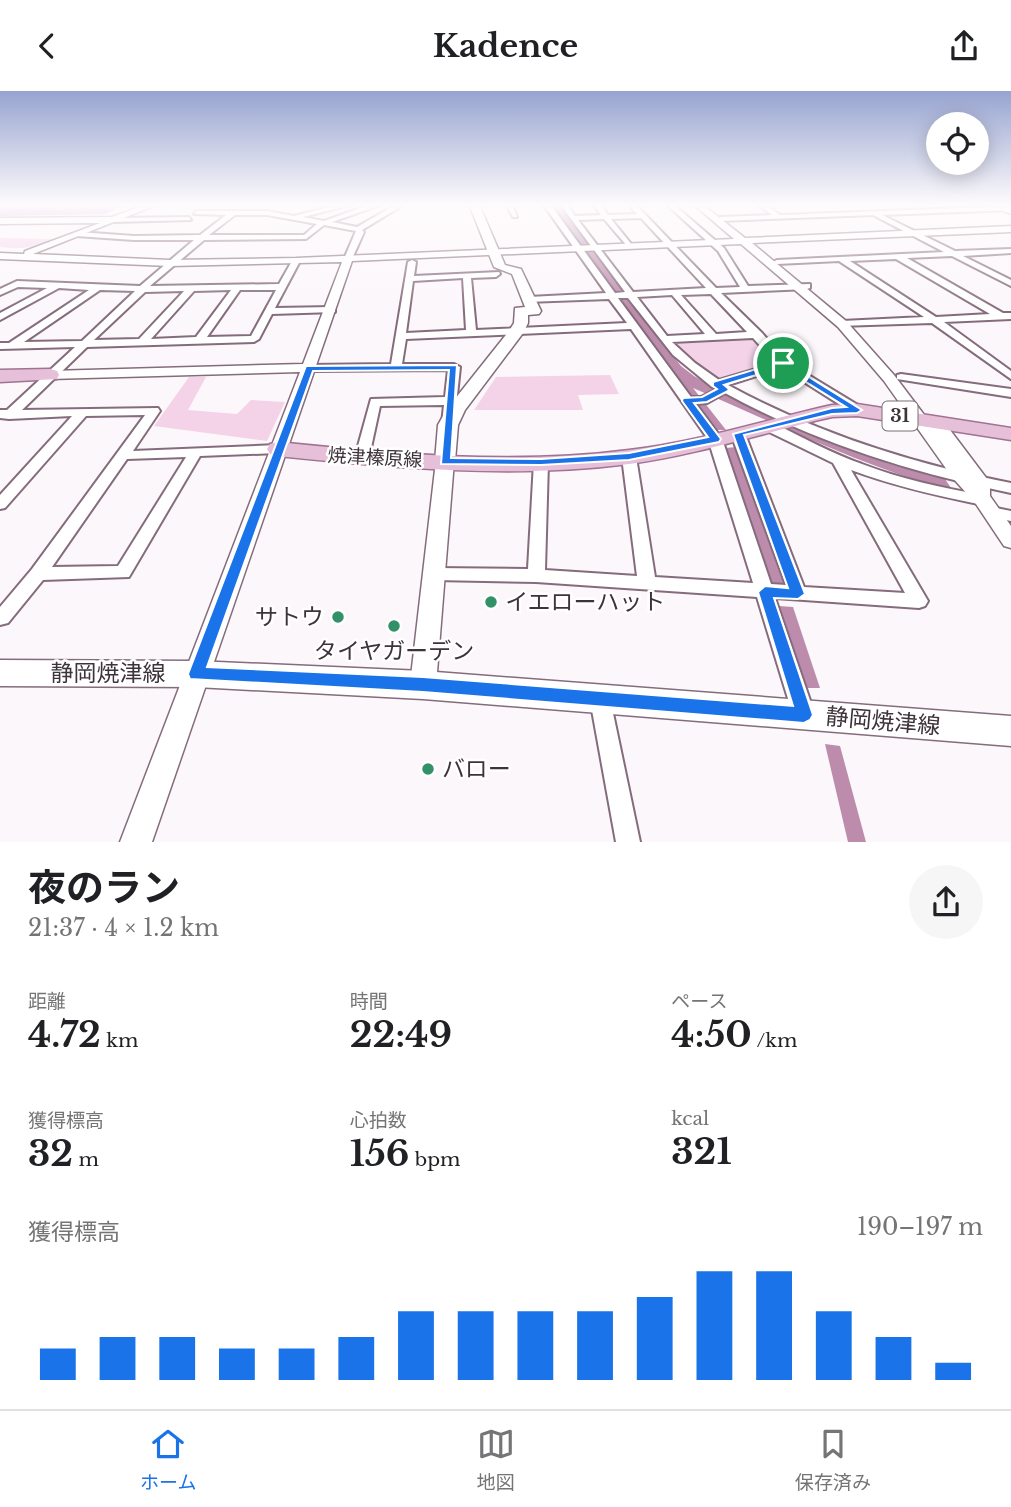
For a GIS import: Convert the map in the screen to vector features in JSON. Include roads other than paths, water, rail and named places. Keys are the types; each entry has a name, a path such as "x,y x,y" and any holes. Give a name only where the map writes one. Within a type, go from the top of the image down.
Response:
{"main road":[{"path":"445,461 448,425 456,409 515,333 521,323 520,311 532,305 517,272 500,267 489,239"},
{"path":"0,376 50,375"},
{"name":"焼津榛原線","path":"278,450 445,461 541,462 629,457 832,411 857,410 1011,435"},
{"name":"静岡焼津線","path":"0,673 196,674 423,685 1011,731"}],"street":[{"path":"0,264 66,239"},
{"path":"0,423 5,414 199,239"},
{"path":"136,842 357,239"},
{"path":"570,239 634,326 697,399 725,437 798,594"},
{"path":"589,239 682,360 721,388 838,460 938,492 985,498 1011,488"},
{"path":"624,239 628,245"},
{"path":"664,239 783,363 857,410"},
{"path":"0,254 170,263 296,261 743,239"},
{"path":"744,239 777,262 847,324 901,377 961,478 1011,516"},
{"path":"744,239 803,286"},
{"path":"925,239 1011,283"},
{"path":"710,241 730,260 735,276 745,288"},
{"path":"777,262 1010,252"},
{"path":"898,257 1006,316 1011,322"},
{"path":"841,259 935,320 1011,376"},
{"path":"6,346 254,339 296,261"},
{"path":"396,367 412,262"},
{"path":"409,279 496,274"},
{"path":"467,276 471,334"},
{"path":"0,292 17,284 142,289 283,287"},
{"path":"0,317 57,286"},
{"path":"543,332 532,305 611,295 803,286"},
{"path":"6,346 97,288"},
{"path":"199,341 237,288"},
{"path":"142,342 191,289"},
{"path":"674,292 713,337"},
{"path":"270,311 332,310"},
{"path":"847,324 1006,316"},
{"path":"847,324 889,378 929,421 985,498 1011,541"},
{"path":"402,336 634,326"},
{"path":"664,339 758,335"},
{"path":"697,399 783,363"},
{"path":"50,375 454,367 448,425"},
{"path":"901,377 1011,393"},
{"path":"362,457 376,402 450,401"},
{"path":"1,618 38,574 154,411 5,414"},
{"path":"0,504 82,413"},
{"path":"780,423 900,463 961,478"},
{"path":"725,437 765,592 804,715"},
{"path":"125,455 278,450"},
{"path":"38,574 123,572 195,453"},
{"path":"629,457 647,584"},
{"path":"434,574 536,576 919,601 838,460"},
{"path":"423,685 445,461"},
{"path":"536,576 541,462"},
{"path":"600,699 628,842"}],"place":[{"name":"イエローハット","path":"491,602"},
{"name":"サトウ","path":"338,617"},
{"name":"タイヤガーデン","path":"394,626"},
{"name":"バロー","path":"428,769"}]}
